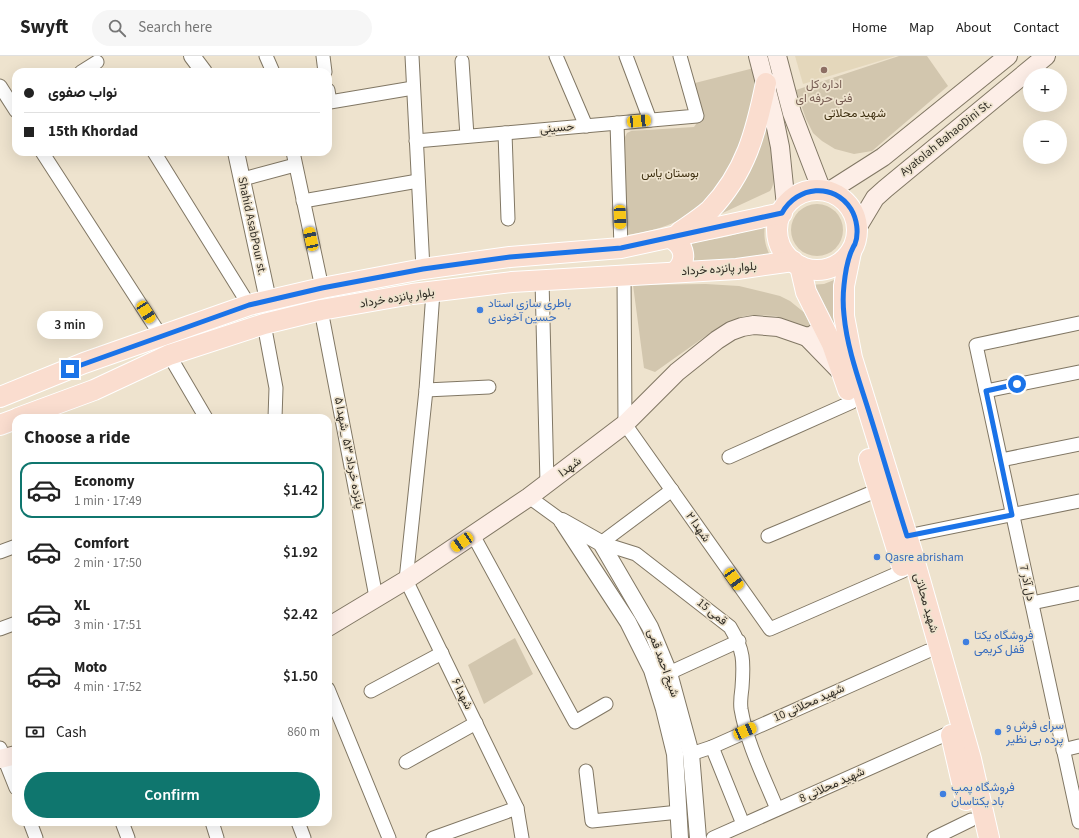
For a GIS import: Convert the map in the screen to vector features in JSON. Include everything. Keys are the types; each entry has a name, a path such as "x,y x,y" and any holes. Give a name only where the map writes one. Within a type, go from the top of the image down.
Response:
{"main road":[{"path":"758,56 766,83 780,147 784,210"},
{"path":"777,56 792,113 825,191"},
{"name":"Ayatolah BahaoDini St.","path":"825,191 867,168 883,157 1008,56"},
{"name":"Ayatolah BahaoDini St.","path":"857,228 875,198 1046,56"},
{"path":"672,237 708,211 723,194 739,170 752,142 766,83"},
{"path":"780,147 794,147 802,138"},
{"path":"867,168 867,174 873,184 878,188 885,189"},
{"path":"809,191 825,191 837,196 851,209 855,218 857,236 851,252 837,265 828,269 809,269 796,264 783,250 779,239 778,228 784,210 792,199 809,191"},
{"path":"1,394 84,363 249,305 268,300 423,269 510,257 621,248 784,210"},
{"path":"672,237 680,245 683,250 684,257 683,263 676,272"},
{"name":"شهید محلاتی","path":"851,252 844,286 844,316 852,358 907,536 971,759 988,838"},
{"name":"بلوار پانزده خرداد","path":"28,414 94,390 169,355 264,324 321,310 412,294 512,282 737,269 796,264"},
{"name":"شهید محلاتی","path":"796,264 806,292 815,331 832,344 852,402 928,651 951,732 973,829"},
{"name":"شهدا","path":"332,620 406,580 547,484 625,424 677,372 717,340 731,331 754,325 815,331"},
{"name":"بلوار پانزده خرداد","path":"0,425 12,420"}],"street":[{"path":"192,56 201,68"},
{"path":"266,56 271,68"},
{"path":"323,56 324,68"},
{"path":"412,56 423,269"},
{"path":"556,56 586,126"},
{"path":"626,56 650,120"},
{"name":"حسینی","path":"416,141 697,116 680,56"},
{"path":"462,61 467,136"},
{"path":"89,68 98,63"},
{"path":"0,86 12,105"},
{"path":"332,96 413,88"},
{"path":"617,123 621,248"},
{"path":"505,133 508,219"},
{"path":"45,156 161,336"},
{"path":"156,156 249,305"},
{"name":"Shahid AsabPour st.","path":"237,156 268,300"},
{"path":"242,179 294,158 322,288"},
{"path":"303,201 418,181"},
{"path":"624,275 625,424"},
{"path":"542,280 547,484"},
{"path":"406,580 426,390 433,292"},
{"name":"پانزده خرداد ۵۳ _شهدا ۵","path":"321,310 376,597"},
{"path":"264,324 276,388 275,414"},
{"name":"دل آذر 7","path":"1079,324 976,345 1079,822"},
{"path":"169,355 204,414"},
{"path":"986,391 1079,372"},
{"path":"426,390 489,387"},
{"path":"729,457 852,402"},
{"name":"شهدا ۲","path":"625,424 770,629 903,571"},
{"path":"1001,460 1079,444"},
{"path":"602,543 672,490"},
{"path":"768,536 878,490"},
{"name":"شیخ احمد قمی","path":"529,497 562,521 602,543 650,627 669,673 680,838"},
{"path":"907,536 1079,501"},
{"name":"شیخ احمد قمی","path":"562,521 628,622 671,706 691,754 698,838"},
{"path":"473,534 575,722 606,704"},
{"name":"قمی 15","path":"602,543 636,554 730,627 739,641 743,653 740,707 745,731 777,810"},
{"path":"0,552 12,548"},
{"name":"شهدا ۶","path":"406,580 517,808 522,838"},
{"path":"1032,603 1079,593"},
{"path":"0,629 12,624"},
{"path":"669,673 739,641"},
{"name":"شهید محلاتی 10","path":"691,754 712,748 745,731 928,651"},
{"path":"371,691 442,653"},
{"path":"332,699 389,838"},
{"path":"406,762 476,723"},
{"name":"شهید محلاتی 8","path":"713,838 951,732"},
{"path":"1064,750 1079,746"},
{"path":"712,748 743,824"},
{"path":"5,755 12,776"},
{"path":"586,771 592,821 679,812"},
{"path":"433,838 517,808"},
{"path":"32,826 36,838"},
{"path":"124,826 128,838"},
{"path":"213,826 217,838"},
{"path":"300,826 304,838"},
{"path":"934,838 973,829"}],"shaded area":[{"name":"اداره کل فنی حرفه ای","path":"795,56 896,56 803,84"}],"green space":[{"name":"شهید محلاتی","path":"899,56 927,56 948,86 872,151 854,154 835,149 813,133 806,119 796,90"},
{"name":"بوستان یاس","path":"754,68 756,89 748,122 734,158 714,191 690,214 675,222 660,228 626,235 625,137 627,133 631,131 694,127 703,114 695,83"},
{"path":"766,130 769,131 774,162 773,186 770,191 714,217"},
{"path":"817,204 827,206 835,212 841,220 843,230 841,240 835,248 827,254 817,256 807,254 799,248 793,240 791,230 793,220 799,212 807,206"},
{"path":"765,224 764,235 773,261 688,263 692,242 729,236"},
{"path":"839,278 845,352 809,285 824,284"},
{"path":"706,284 739,286 780,296 790,301 811,318 815,329 802,327 776,316 744,316 727,323 703,338 655,372 644,368 633,285"},
{"path":"515,638 533,674 484,704 468,665"}],"place":[{"name":"اداره کل فنی حرفه ای","path":"824,70"},
{"name":"باطری سازی استاد حسین آخوندی","path":"480,310"},
{"name":"Qasre abrisham","path":"877,557"},
{"name":"فروشگاه یکتا قفل کریمی","path":"966,642"},
{"name":"سرای فرش و پرده بی نظیر","path":"998,732"},
{"name":"فروشگاه پمپ باد یکتاسان","path":"943,794"}],"route":[{"path":"70,369 249,305 282,297 322,288 438,267 510,257 621,248 782,213 792,199 800,194 819,190 837,196 845,202 851,209 855,218 857,236 851,252 844,286 844,316 852,358 907,536 1012,515 986,391 1017,384"}]}
